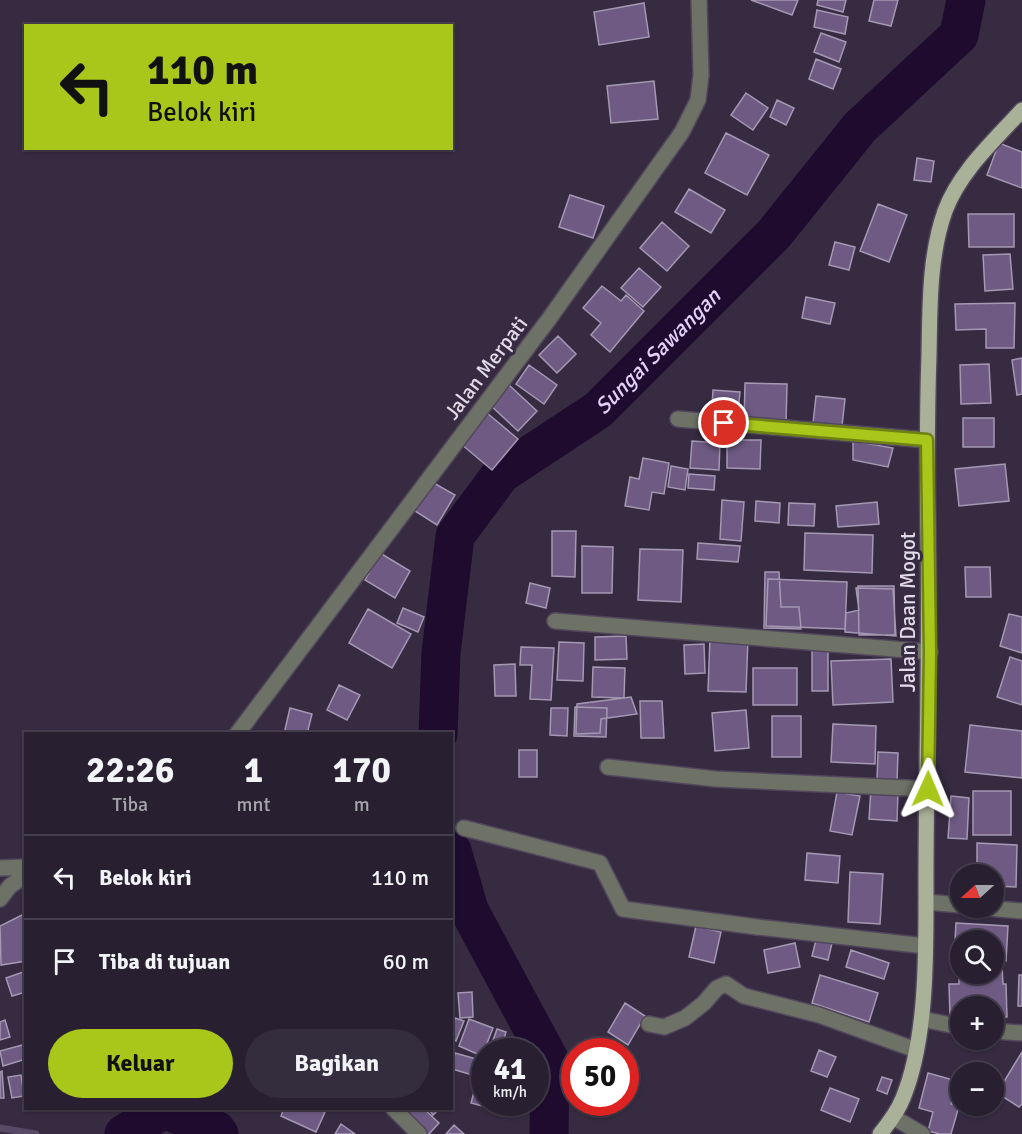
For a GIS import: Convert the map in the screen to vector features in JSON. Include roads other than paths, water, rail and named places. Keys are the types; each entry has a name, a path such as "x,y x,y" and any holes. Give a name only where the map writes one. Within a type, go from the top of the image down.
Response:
{"main road":[{"name":"Jalan Daan Mogot","path":"880,1134 893,1117 903,1098 922,1019 930,652 927,440 929,319 933,263 938,234 946,209 956,190 975,161 1022,110"}],"street":[{"name":"Jalan Merpati","path":"239,732 549,320 682,132 698,100 701,75 699,0"},
{"path":"678,419 927,440"},
{"path":"555,621 930,652"},
{"path":"608,767 716,778 928,789"},
{"path":"464,828 600,862 623,909 925,946"},
{"path":"0,868 24,867"},
{"path":"0,899 10,886 24,876"},
{"path":"926,902 950,904"},
{"path":"1004,909 1022,911"},
{"path":"649,1024 664,1027 685,1018 704,1004 717,988 726,984 744,996 819,1015 916,1050"},
{"path":"922,1019 950,1025"},
{"path":"1004,1032 1022,1033"},
{"path":"395,1110 419,1134"},
{"path":"893,1117 922,1134"}],"waterway":[{"name":"Sungai Sawangan","path":"438,732 441,653 455,536 501,474 598,410 774,234 860,127 959,35 966,0"},
{"name":"Sungai Sawangan","path":"453,854 469,910 550,1061 549,1134"},
{"name":"Sungai Sawangan","path":"124,1134 162,1110"},
{"name":"Sungai Sawangan","path":"166,1110 216,1130 219,1134"},
{"path":"0,1128 36,1134"}]}
